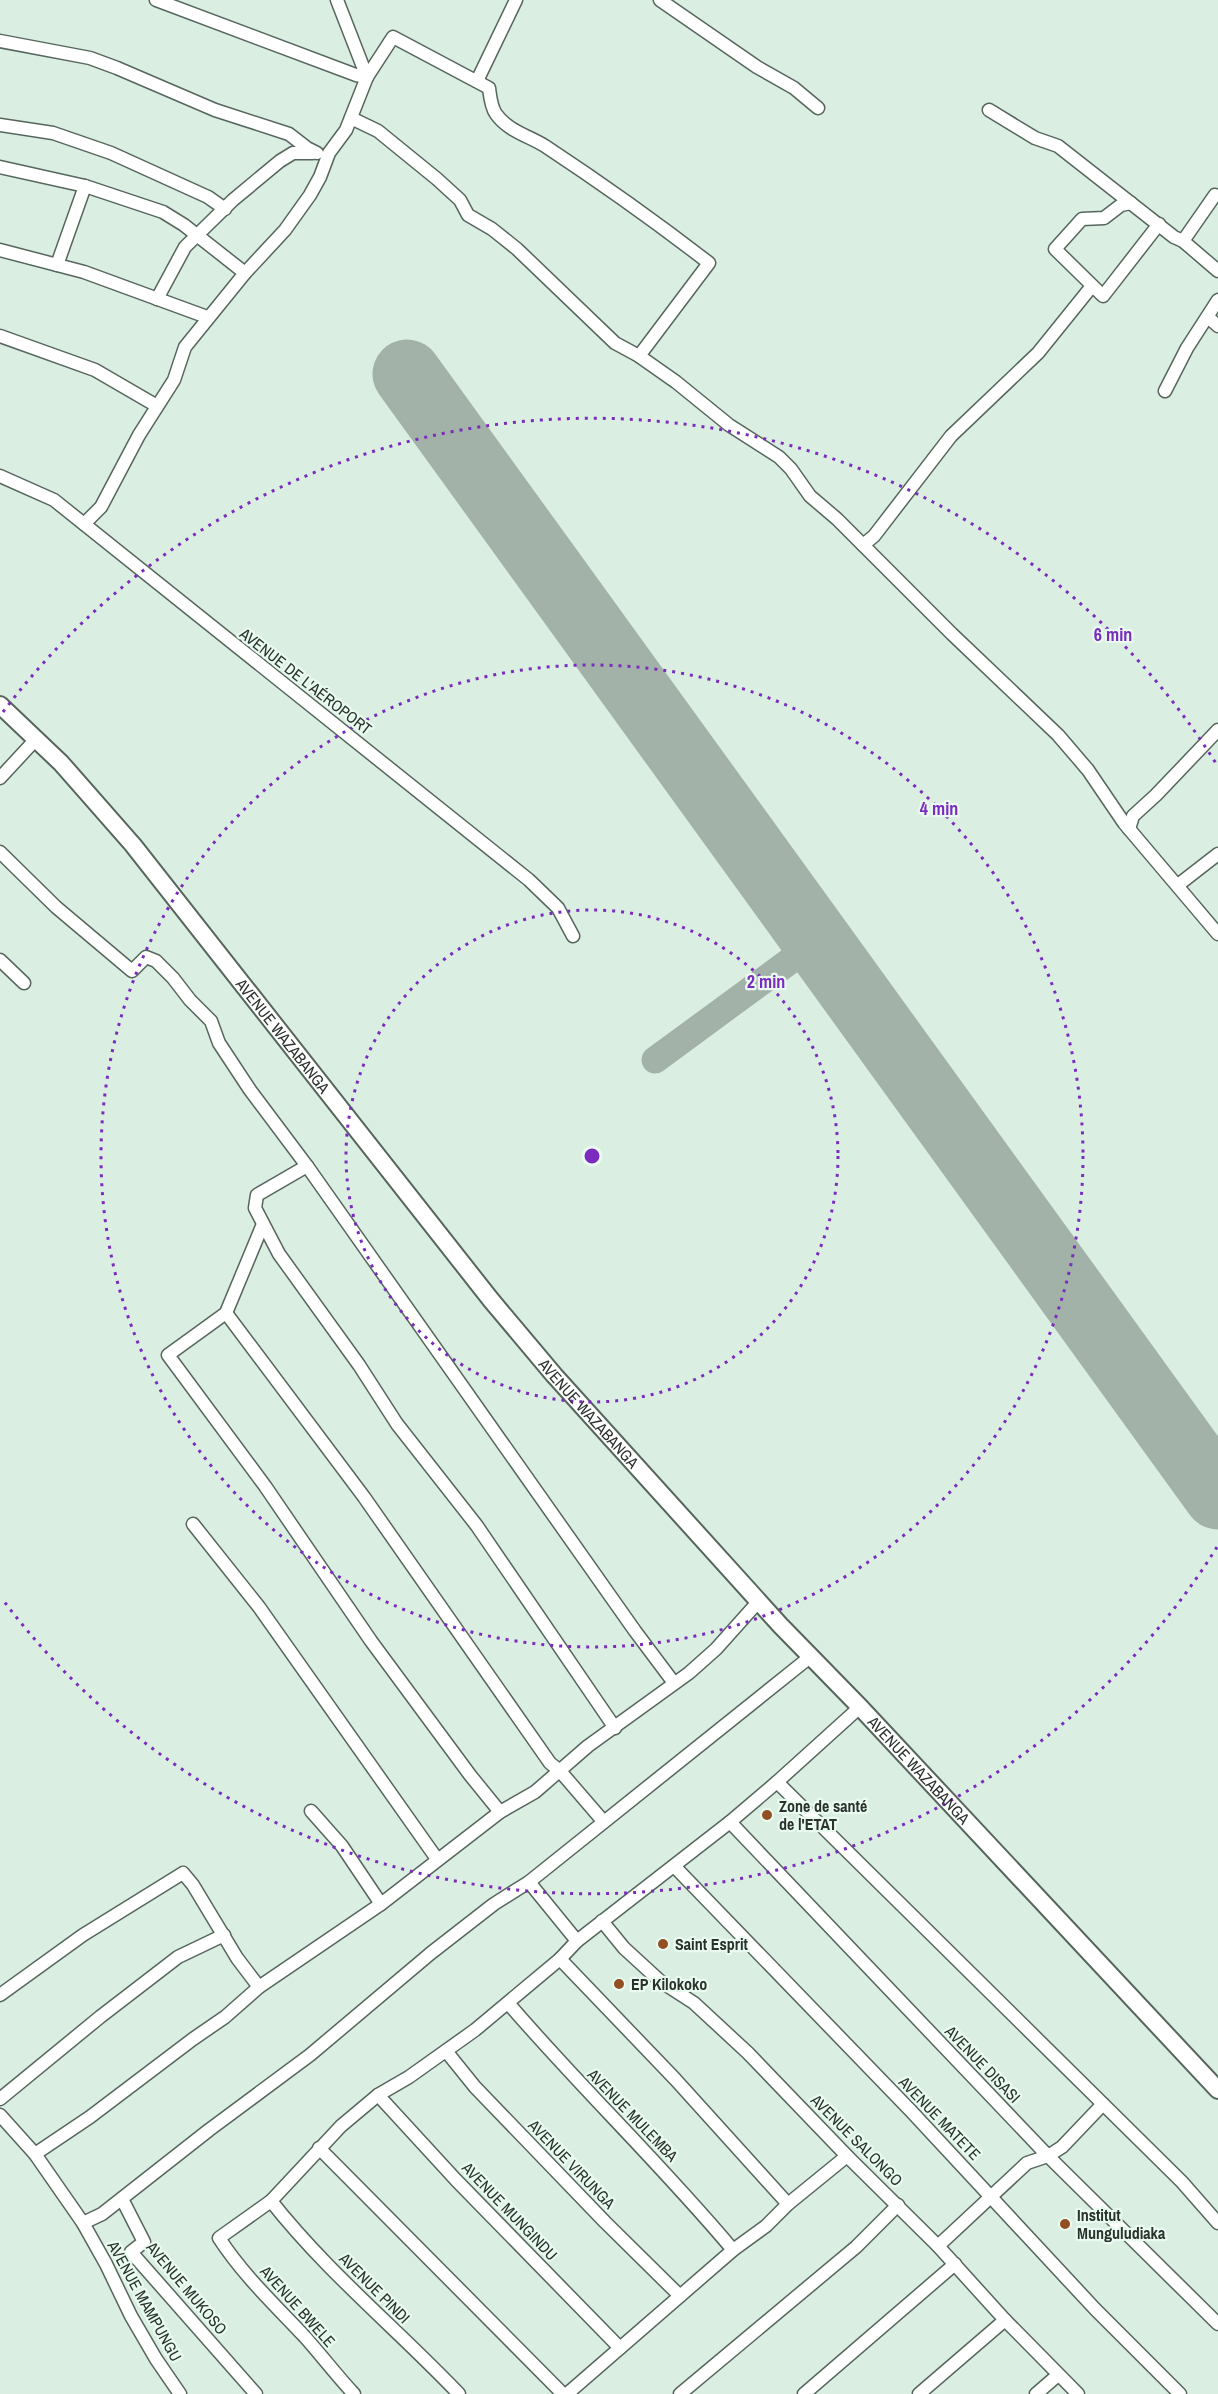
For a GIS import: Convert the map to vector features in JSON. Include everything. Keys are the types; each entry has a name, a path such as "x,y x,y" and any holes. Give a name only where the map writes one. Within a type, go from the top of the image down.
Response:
{"main road":[{"name":"AVENUE WAZABANGA","path":"0,705 37,738 133,846 492,1300 554,1375 758,1602 860,1707 1218,2090"}],"street":[{"path":"156,0 368,77"},
{"path":"336,0 368,77"},
{"path":"477,81 516,0"},
{"path":"660,0 757,67 794,88 818,108"},
{"path":"84,524 101,507 139,435 174,380 185,347 244,273 285,230 310,195 323,153 346,130 368,77 393,37 489,88 496,114 519,134 543,144 652,219 709,263 639,356"},
{"path":"0,41 90,58 214,110 290,134 307,148 323,153"},
{"path":"989,110 1035,138 1058,146 1183,241 1218,271"},
{"path":"351,118 378,131 437,179 460,200 468,215 492,229 517,249 615,343 639,356 676,382 729,425 779,457 810,496 837,519 1058,735 1088,770 1129,829 1218,934"},
{"path":"0,125 53,134 111,153 208,197 225,209"},
{"path":"157,299 185,247 249,186 256,183 280,161 293,153 323,153"},
{"path":"0,167 84,186 163,212 198,236 244,273"},
{"path":"57,264 84,186"},
{"path":"1183,241 1215,195"},
{"path":"1131,203 1122,205 1104,218 1082,219 1055,249 1103,296 1159,224"},
{"path":"0,250 84,272 207,318"},
{"path":"863,545 874,536 951,436 1038,353 1092,286"},
{"path":"1165,390 1187,348 1218,300"},
{"path":"1208,317 1218,326"},
{"path":"0,336 95,370 158,406"},
{"name":"AVENUE DE L'AÉROPORT","path":"0,476 54,501 529,880 558,908 573,936"},
{"path":"1129,829 1133,816 1218,730"},
{"path":"0,778 37,738"},
{"path":"0,852 56,907 132,971 142,959 149,957 173,978 190,1000 211,1021 219,1043 250,1090 307,1166 674,1683"},
{"path":"1178,885 1218,854"},
{"path":"0,960 24,983"},
{"path":"307,1166 257,1195 255,1208 262,1224 279,1254 397,1424 477,1526 615,1728"},
{"path":"262,1224 226,1313 168,1355 265,1486 371,1641 500,1812"},
{"path":"226,1313 324,1442 550,1763 560,1771 603,1821"},
{"path":"193,1524 259,1607 437,1860"},
{"path":"35,2154 109,2103 225,2017 259,1988 381,1904 500,1812 535,1792 588,1746 615,1728 716,1649 758,1602"},
{"path":"83,2223 102,2214 310,2055 431,1953 494,1904 529,1882 810,1657"},
{"path":"271,2201 341,2126 378,2095 446,2051 508,2004 560,1959 577,1941 642,1888 730,1822 860,1707"},
{"path":"777,1782 1182,2182 1218,2223"},
{"path":"311,1811 342,1846 381,1904"},
{"name":"AVENUE DISASI","path":"730,1822 1048,2156 1218,2324"},
{"name":"AVENUE MATETE","path":"674,1866 992,2197 1095,2309 1180,2394"},
{"path":"0,1995 83,1935 180,1873 188,1877 237,1958 259,1988"},
{"path":"529,1882 577,1941"},
{"name":"AVENUE SALONGO","path":"602,1921 624,1948 660,1981 694,2003 748,2053 938,2246 1005,2320 1078,2394"},
{"path":"0,2099 178,1957 224,1935"},
{"path":"560,1959 675,2079 788,2204"},
{"name":"AVENUE MULEMBA","path":"508,2004 559,2062 657,2163 733,2250"},
{"name":"AVENUE VIRUNGA","path":"446,2051 475,2087 680,2296"},
{"name":"AVENUE MUNGINDU","path":"378,2095 456,2180 620,2348"},
{"path":"938,2246 1027,2163 1048,2156 1062,2147 1103,2104"},
{"name":"AVENUE MAMPUNGU","path":"0,2115 35,2154 83,2223 131,2316 180,2394"},
{"path":"319,2148 565,2394 847,2156"},
{"name":"AVENUE MUKOSO","path":"122,2199 144,2242 130,2252 256,2394"},
{"name":"AVENUE BWELE","path":"271,2201 219,2238 232,2258 354,2394"},
{"name":"AVENUE PINDI","path":"271,2201 313,2250 459,2394"},
{"path":"680,2394 856,2247 898,2205"},
{"path":"804,2394 955,2264"},
{"path":"919,2394 1005,2320"},
{"path":"1036,2394 1058,2375"}],"taxiway":[{"path":"655,1060 817,941"}],"runway":[{"path":"407,374 1218,1495"}],"place":[{"name":"Zone de santé de l'ETAT","path":"767,1815"},
{"name":"Saint Esprit","path":"663,1944"},
{"name":"EP Kilokoko","path":"619,1984"},
{"name":"Institut Munguludiaka","path":"1065,2224"}]}
